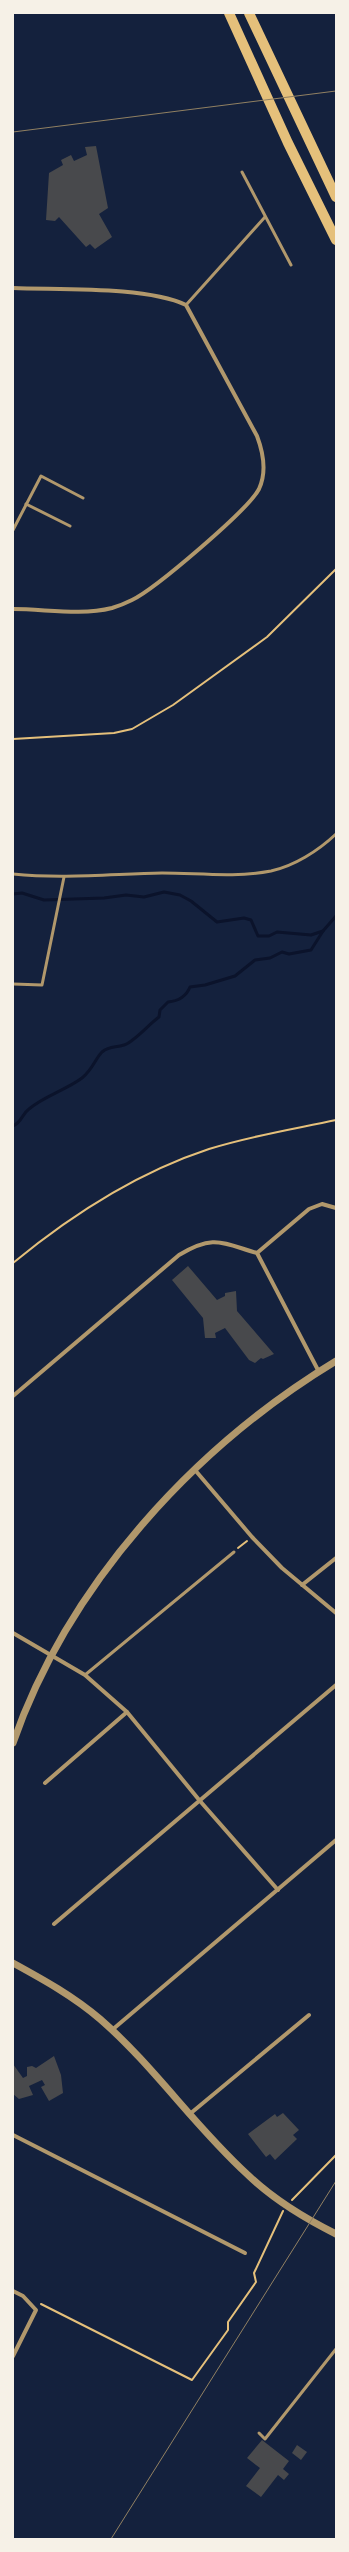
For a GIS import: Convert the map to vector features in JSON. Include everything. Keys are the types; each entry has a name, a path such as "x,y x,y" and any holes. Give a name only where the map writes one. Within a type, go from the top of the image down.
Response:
{"highway":[{"path":"229,13 288,143 336,240"},
{"path":"249,13 336,197"}],"street":[{"path":"13,288 120,293 165,298 186,305 257,436 263,458 263,472 259,487 243,509 164,577 133,600 114,607 79,612 13,609"},
{"path":"257,1253 309,1209 322,1204 336,1208"},
{"path":"13,1396 188,1250 212,1241 230,1243 257,1253 319,1372"},
{"path":"13,1743 52,1656 92,1591 138,1528 194,1469 268,1406 336,1361"},
{"path":"194,1469 252,1537 282,1568 336,1612"},
{"path":"302,1585 336,1558"},
{"path":"13,1633 85,1676 127,1712 200,1801 278,1890"},
{"path":"54,1924 336,1685"},
{"path":"45,1783 127,1712"},
{"path":"112,2030 336,1840"},
{"path":"13,1963 56,1986 80,2002 112,2030 191,2113 247,2175 287,2206 336,2234"},
{"path":"191,2113 309,2015"},
{"path":"13,2135 245,2253"},
{"path":"13,2291 23,2296 36,2310 13,2356"}],"lane":[{"path":"242,172 291,265"},
{"path":"186,305 265,216"},
{"path":"13,530 41,476 83,498"},
{"path":"26,504 70,526"},
{"path":"13,874 64,877 164,873 219,876 271,871 303,858 336,834"},
{"path":"13,984 42,985 64,877"},
{"path":"85,1676 234,1552"},
{"path":"259,2433 266,2439 336,2349"}],"path":[{"path":"13,739 114,733 132,728 173,705 267,637 336,569"},
{"path":"13,1263 82,1214 164,1166 235,1142 336,1120"},
{"path":"234,1552 252,1537"},
{"path":"36,2310 41,2304 192,2380 228,2330 228,2322 256,2282 254,2274 287,2206 336,2155"}],"building":[{"path":"96,146 108,208 99,214 112,237 95,249 90,244 86,247 59,217 55,221 46,220 49,173 63,165 61,160 71,155 74,161 87,155 85,147"},
{"path":"188,1266 217,1300 225,1296 225,1293 236,1291 237,1311 274,1354 263,1359 261,1358 255,1363 249,1360 225,1328 215,1333 216,1338 205,1338 203,1318 172,1280"},
{"path":"54,2056 61,2075 63,2093 49,2101 41,2087 45,2085 42,2080 29,2086 33,2095 19,2099 13,2094 13,2064 23,2078 27,2076 27,2067 32,2066 36,2068"},
{"path":"283,2113 299,2130 293,2135 297,2139 275,2160 270,2154 266,2157 248,2134 275,2114 277,2117"},
{"path":"262,2440 289,2461 283,2469 289,2474 284,2480 278,2475 261,2497 246,2486 260,2468 247,2458"},
{"path":"297,2445 307,2452 301,2460 292,2453"}],"waterway":[{"path":"13,894 22,893 44,900 104,898 126,895 144,897 164,892 180,895 191,901 217,922 244,918 251,920 258,936 269,936 277,932 311,935 323,931 336,916"},
{"path":"13,1126 35,1104 82,1078 89,1071 102,1052 110,1048 124,1045 132,1040 159,1017 160,1010 168,1002 176,1001 182,998 190,987 205,985 235,976 255,960 270,958 282,952 289,954 311,950 323,931"}],"tram line":[{"path":"13,132 336,91"},
{"path":"111,2539 336,2181"}]}
